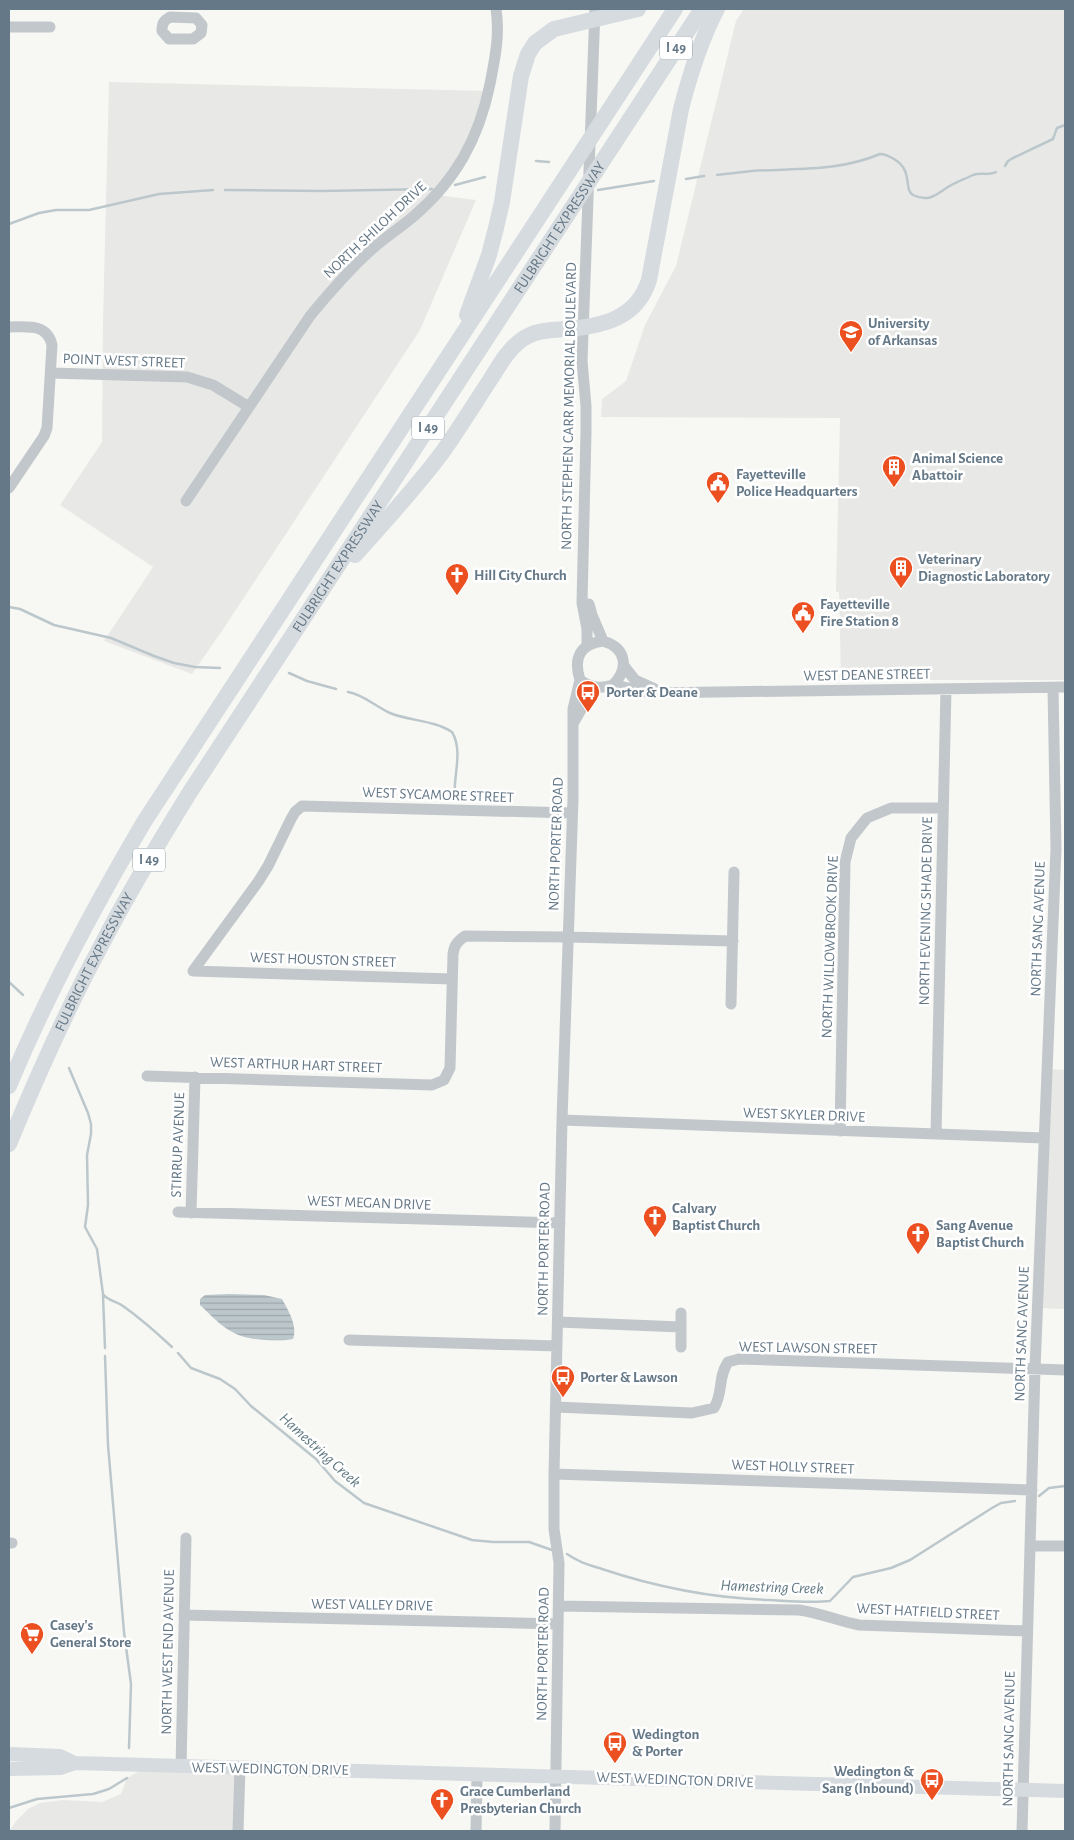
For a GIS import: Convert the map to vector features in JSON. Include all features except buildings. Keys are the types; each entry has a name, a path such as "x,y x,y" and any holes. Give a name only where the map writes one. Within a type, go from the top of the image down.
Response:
{"highway":[{"path":"453,349 486,263 496,228 502,202 522,76 528,54 535,43 554,29 595,13 612,16 638,9"},
{"name":"FULBRIGHT EXPRESSWAY","path":"9,1086 51,992 144,822 675,9"},
{"name":"FULBRIGHT EXPRESSWAY","path":"9,1144 73,1001 132,888 190,792 702,9"},
{"path":"320,593 414,488 445,449 511,350 519,341 536,332 582,327 602,323 623,315 635,306 646,291 688,80 697,52 717,9"}],"main road":[{"name":"WEST WEDINGTON DRIVE","path":"9,1754 60,1756 75,1763"},
{"name":"WEST WEDINGTON DRIVE","path":"9,1769 60,1768 75,1763 1065,1791"}],"street":[{"name":"NORTH SHILOH DRIVE","path":"186,501 310,316 371,250 415,215 440,191 455,172 476,133 484,108 497,49 498,26 496,9"},
{"name":"NORTH STEPHEN CARR MEMORIAL BOULEVARD","path":"586,646 587,629 582,603 586,406 582,361 582,327 595,13"},
{"path":"9,27 50,27"},
{"path":"9,326 36,327 47,333 52,345 47,428 44,436 9,488"},
{"name":"POINT WEST STREET","path":"51,373 187,377 213,385 249,407"},
{"name":"NORTH STEPHEN CARR MEMORIAL BOULEVARD","path":"583,594 589,602 592,615 603,641"},
{"path":"603,641 615,646 620,652 624,666 622,673 613,685 597,688 587,685 580,680 577,667 578,659 586,646 603,641"},
{"name":"WEST DEANE STREET","path":"624,666 635,680 649,687 669,693"},
{"name":"NORTH PORTER ROAD","path":"555,1831 559,1563 553,1514 562,1120 572,814 573,709 580,680"},
{"name":"WEST DEANE STREET","path":"613,685 652,693 1065,688"},
{"name":"NORTH PORTER ROAD","path":"574,722 586,701 597,688"},
{"name":"NORTH SANG AVENUE","path":"1022,1831 1035,1369 1057,819 1052,727 1053,688"},
{"name":"NORTH EVENING SHADE DRIVE","path":"936,1134 946,689"},
{"name":"WEST SYCAMORE STREET","path":"193,971 258,882 295,812 302,806 572,814"},
{"name":"NORTH WILLOWBROOK DRIVE","path":"840,1131 845,862 851,838 867,818 891,808 943,808"},
{"path":"731,1004 734,872"},
{"path":"452,979 454,947 465,936 733,941"},
{"name":"WEST HOUSTON STREET","path":"193,971 452,979"},
{"name":"WEST ARTHUR HART STREET","path":"147,1076 432,1085 444,1080 450,1068 452,979"},
{"name":"STIRRUP AVENUE","path":"191,1212 194,1077"},
{"name":"WEST SKYLER DRIVE","path":"562,1120 1044,1138"},
{"name":"WEST MEGAN DRIVE","path":"178,1212 560,1223"},
{"path":"681,1347 682,1313"},
{"path":"558,1322 681,1327"},
{"path":"349,1340 557,1346"},
{"name":"WEST LAWSON STREET","path":"556,1407 692,1413 703,1411 714,1408 720,1398 722,1372 728,1362 739,1359 1065,1370"},
{"name":"WEST HOLLY STREET","path":"554,1474 1032,1490"},
{"name":"NORTH WEST END AVENUE","path":"181,1767 186,1538"},
{"path":"1030,1546 1065,1546"},
{"name":"WEST HATFIELD STREET","path":"559,1606 799,1610 818,1612 842,1622 859,1625 1027,1631"},
{"name":"WEST VALLEY DRIVE","path":"184,1615 558,1624"},
{"path":"238,1831 240,1768"},
{"path":"476,1831 478,1775"}],"shaded area":[{"name":"University of Arkansas","path":"744,9 1065,9 1065,680 841,680 839,592 836,592 840,418 601,417 602,399 626,381 645,325 676,266 736,21"},
{"path":"109,82 488,91 484,108 436,195 476,200 420,330 192,674 104,641 153,567 60,505 102,442"},
{"path":"1048,1069 1065,1070 1065,1309 1038,1308"},
{"path":"205,1295 264,1295 282,1299 293,1324 293,1339 265,1340 244,1337 222,1325 200,1305 200,1299"},
{"path":"148,1766 240,1768 238,1831 9,1831 28,1809 40,1803 63,1800 102,1802 121,1794 127,1778"}],"waterway":[{"path":"1005,166 1013,158 1053,139 1057,128 1065,125"},
{"path":"717,175 848,164 882,154 894,159 904,169 910,192 913,195 928,198 973,175 996,172"},
{"path":"536,161 549,162"},
{"path":"686,179 704,176"},
{"path":"455,185 485,177"},
{"path":"598,190 654,181"},
{"path":"225,190 432,189"},
{"path":"9,224 39,213 56,210 89,210 159,194 213,190"},
{"path":"9,607 20,609 54,625 111,638 174,663 195,667 220,668"},
{"path":"289,673 307,681 336,689"},
{"path":"348,692 359,695 390,713 437,725 452,732 457,748 455,800"},
{"name":"Hamestring Creek","path":"9,982 23,995"},
{"name":"Hamestring Creek","path":"69,1068 91,1124 87,1155 88,1205 85,1227 97,1249 103,1294 136,1316 172,1347"},
{"path":"103,1295 105,1348"},
{"name":"Hamestring Creek","path":"178,1353 191,1368 220,1379 235,1389 251,1406 316,1459 335,1481 364,1503 472,1540 529,1542 552,1550"},
{"path":"105,1356 108,1445 124,1632 131,1684 129,1748"},
{"name":"Hamestring Creek","path":"1039,1496 1049,1488 1065,1486"},
{"name":"Hamestring Creek","path":"567,1554 584,1563 622,1575 663,1586 705,1594 800,1602 830,1601 853,1577 891,1568 910,1560 992,1508 1001,1503 1015,1501"},
{"path":"9,1808 37,1799 93,1794 109,1789 127,1778"}],"place":[{"name":"University of Arkansas","path":"851,353"},
{"name":"Animal Science Abattoir","path":"894,488"},
{"name":"Fayetteville Police Headquarters","path":"718,504"},
{"name":"Veterinary Diagnostic Laboratory","path":"901,589"},
{"name":"Hill City Church","path":"457,596"},
{"name":"Fayetteville Fire Station 8","path":"803,634"},
{"name":"Porter & Deane","path":"588,713"},
{"name":"Calvary Baptist Church","path":"655,1238"},
{"name":"Sang Avenue Baptist Church","path":"918,1255"},
{"name":"Porter & Lawson","path":"563,1398"},
{"name":"Casey's General Store","path":"32,1655"},
{"name":"Wedington & Porter","path":"615,1764"},
{"name":"Wedington & Sang (Inbound)","path":"932,1801"},
{"name":"Grace Cumberland Presbyterian Church","path":"442,1821"}]}
